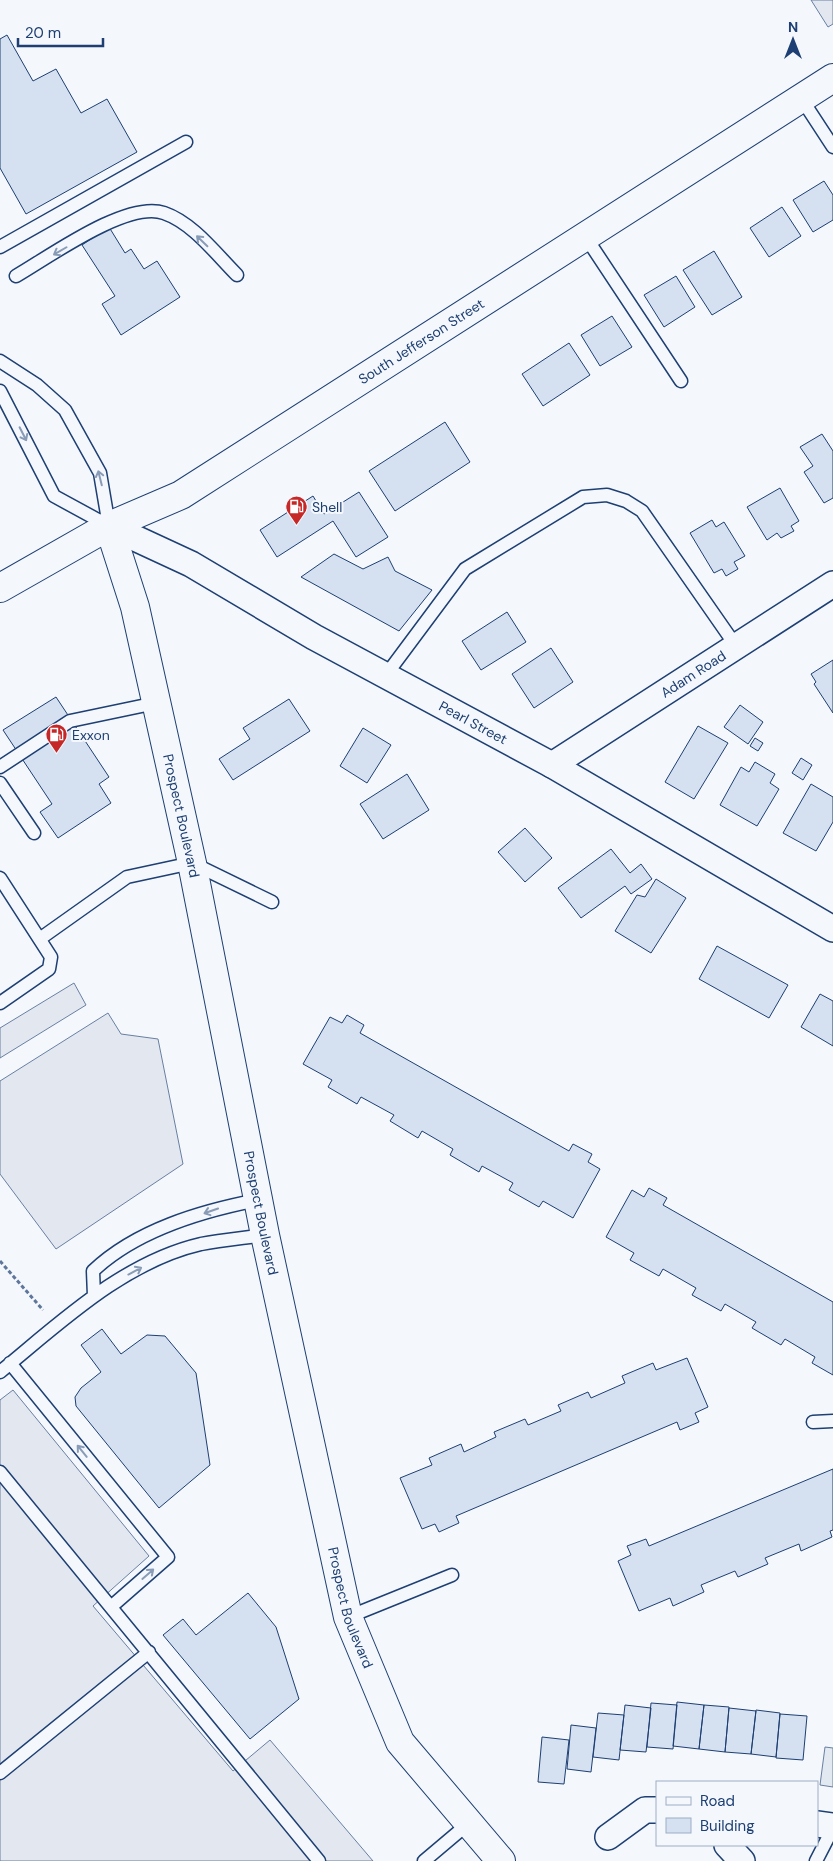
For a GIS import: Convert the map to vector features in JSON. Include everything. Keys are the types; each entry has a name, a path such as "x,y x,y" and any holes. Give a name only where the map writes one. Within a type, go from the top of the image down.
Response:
{"street":[{"name":"South Jefferson Street","path":"0,588 109,526 181,495 833,78"},
{"name":"Pearl Street","path":"109,526 191,564 314,637 552,765 833,929"},
{"name":"Prospect Boulevard","path":"109,526 135,607 192,863 265,1235 348,1617 400,1742 501,1861"},
{"name":"Adam Road","path":"552,765 833,584"},
{"path":"608,1836 645,1810 656,1810"},
{"path":"818,1824 833,1827"},
{"path":"728,1846 742,1861"}],"lane":[{"path":"801,98 833,147"},
{"path":"0,246 186,142"},
{"path":"16,276 115,218 150,210 164,213 184,224 237,275"},
{"path":"585,236 681,382"},
{"path":"0,361 37,385 65,410 100,472 109,526"},
{"path":"0,391 54,496 109,526"},
{"path":"386,675 464,569 583,497 607,495 626,501 642,511 736,646"},
{"path":"0,767 70,721 156,703"},
{"path":"0,783 34,833"},
{"path":"41,938 126,877 192,863 272,902"},
{"path":"0,878 41,938 51,957 49,969 0,1003"},
{"path":"94,1296 93,1271 106,1258 147,1235 223,1207 258,1200"},
{"path":"0,1372 94,1296 135,1270 200,1244 265,1235"},
{"path":"10,1363 168,1557 112,1606"},
{"path":"813,1422 833,1421"},
{"path":"0,1472 112,1606 318,1861"},
{"path":"348,1617 452,1574"},
{"path":"0,1773 149,1652"},
{"path":"424,1861 469,1823"},
{"path":"816,1861 833,1827"}],"path":[{"path":"0,1260 57,1326"}],"shaded area":[{"path":"811,0 833,0 833,24 828,27"},
{"path":"74,983 86,1005 0,1058 0,1028"},
{"path":"108,1013 121,1034 158,1039 183,1164 56,1249 0,1174 0,1081"},
{"path":"13,1390 149,1556 93,1606 233,1771 270,1740 373,1861 0,1861 0,1400"},
{"path":"825,1747 833,1748 833,1787 820,1785"}],"building":[{"path":"7,35 33,81 56,69 81,113 107,99 137,152 26,214 0,168 0,39"},
{"path":"824,181 833,195 833,220 813,232 793,200"},
{"path":"782,207 801,236 769,257 750,228"},
{"path":"109,227 125,253 131,249 144,269 157,261 180,297 121,335 102,304 115,296 82,245"},
{"path":"714,251 742,297 712,315 683,270"},
{"path":"676,276 695,307 664,327 644,295"},
{"path":"612,316 632,347 600,366 581,335"},
{"path":"569,343 590,375 543,406 522,374"},
{"path":"445,422 470,462 395,511 369,471"},
{"path":"822,434 833,451 833,498 824,503 804,472 813,466 800,447"},
{"path":"780,488 799,521 791,526 794,531 781,538 777,533 767,540 747,507"},
{"name":"Shell","path":"359,492 388,537 356,557 333,521 277,557 260,530 313,496 324,514"},
{"path":"712,520 716,527 724,522 745,556 734,562 738,569 726,576 722,569 714,573 690,533"},
{"path":"334,554 363,569 388,557 395,571 432,590 399,631 301,577"},
{"path":"507,612 526,642 481,670 462,641"},
{"path":"551,648 573,682 534,708 512,674"},
{"path":"833,660 833,713 814,684 816,682 811,674"},
{"name":"Exxon","path":"56,697 109,777 99,784 111,803 58,838 40,812 52,804 3,730"},
{"path":"289,699 310,731 233,780 219,759 250,739 243,728"},
{"path":"740,705 763,722 748,744 724,727"},
{"path":"698,726 728,743 694,799 665,782"},
{"path":"363,728 391,745 367,783 340,766"},
{"path":"755,738 763,743 758,751 750,746"},
{"path":"801,758 812,765 803,780 792,773"},
{"path":"755,762 775,774 770,783 779,789 757,826 720,805 741,767 749,772"},
{"path":"407,774 429,810 383,839 360,804"},
{"path":"811,784 833,797 833,822 816,851 783,833"},
{"path":"525,828 552,858 525,882 498,852"},
{"path":"611,849 630,873 641,864 652,879 631,894 625,886 581,918 558,888"},
{"path":"656,879 686,898 651,953 615,931 637,895 645,897"},
{"path":"717,946 788,985 769,1018 699,979"},
{"path":"820,994 833,1001 833,1046 801,1027"},
{"path":"347,1015 364,1025 360,1033 569,1151 573,1144 592,1154 588,1162 600,1169 573,1218 543,1201 539,1207 509,1190 513,1183 482,1166 479,1172 450,1155 453,1149 422,1131 418,1138 390,1121 394,1115 361,1097 357,1104 328,1087 332,1080 303,1064 330,1017 342,1023"},
{"path":"649,1188 667,1198 663,1205 833,1302 833,1375 812,1363 815,1357 785,1339 781,1345 752,1328 756,1322 725,1304 721,1311 692,1295 696,1288 663,1269 659,1276 630,1260 634,1253 606,1237 632,1190 644,1197"},
{"path":"102,1329 121,1354 147,1335 165,1336 196,1373 210,1465 159,1508 76,1406 75,1397 81,1388 101,1372 81,1345"},
{"path":"687,1358 708,1407 695,1413 699,1422 680,1430 677,1422 456,1516 459,1523 439,1532 435,1524 422,1529 400,1478 432,1465 429,1458 461,1444 464,1452 496,1437 494,1432 525,1419 528,1425 561,1411 558,1405 588,1392 591,1398 625,1383 622,1376 653,1363 656,1370"},
{"path":"833,1469 833,1530 830,1531 832,1537 801,1551 799,1544 765,1558 768,1564 738,1577 735,1571 701,1585 704,1592 673,1606 670,1598 639,1611 618,1561 631,1555 627,1546 646,1539 649,1546"},
{"path":"248,1593 276,1627 299,1699 250,1739 163,1635 183,1619 196,1635"},
{"path":"677,1702 704,1705 699,1749 673,1746"},
{"path":"651,1703 677,1705 673,1749 647,1747"},
{"path":"625,1705 651,1708 646,1752 620,1750"},
{"path":"704,1705 729,1707 725,1752 699,1749"},
{"path":"729,1708 756,1711 751,1754 725,1752"},
{"path":"756,1710 780,1713 776,1757 751,1754"},
{"path":"598,1713 624,1715 619,1760 593,1757"},
{"path":"780,1714 807,1716 803,1760 776,1758"},
{"path":"571,1725 596,1728 591,1772 567,1769"},
{"path":"542,1737 569,1740 564,1784 538,1782"}],"place":[{"name":"Shell","path":"296,526"},
{"name":"Exxon","path":"56,754"}]}
